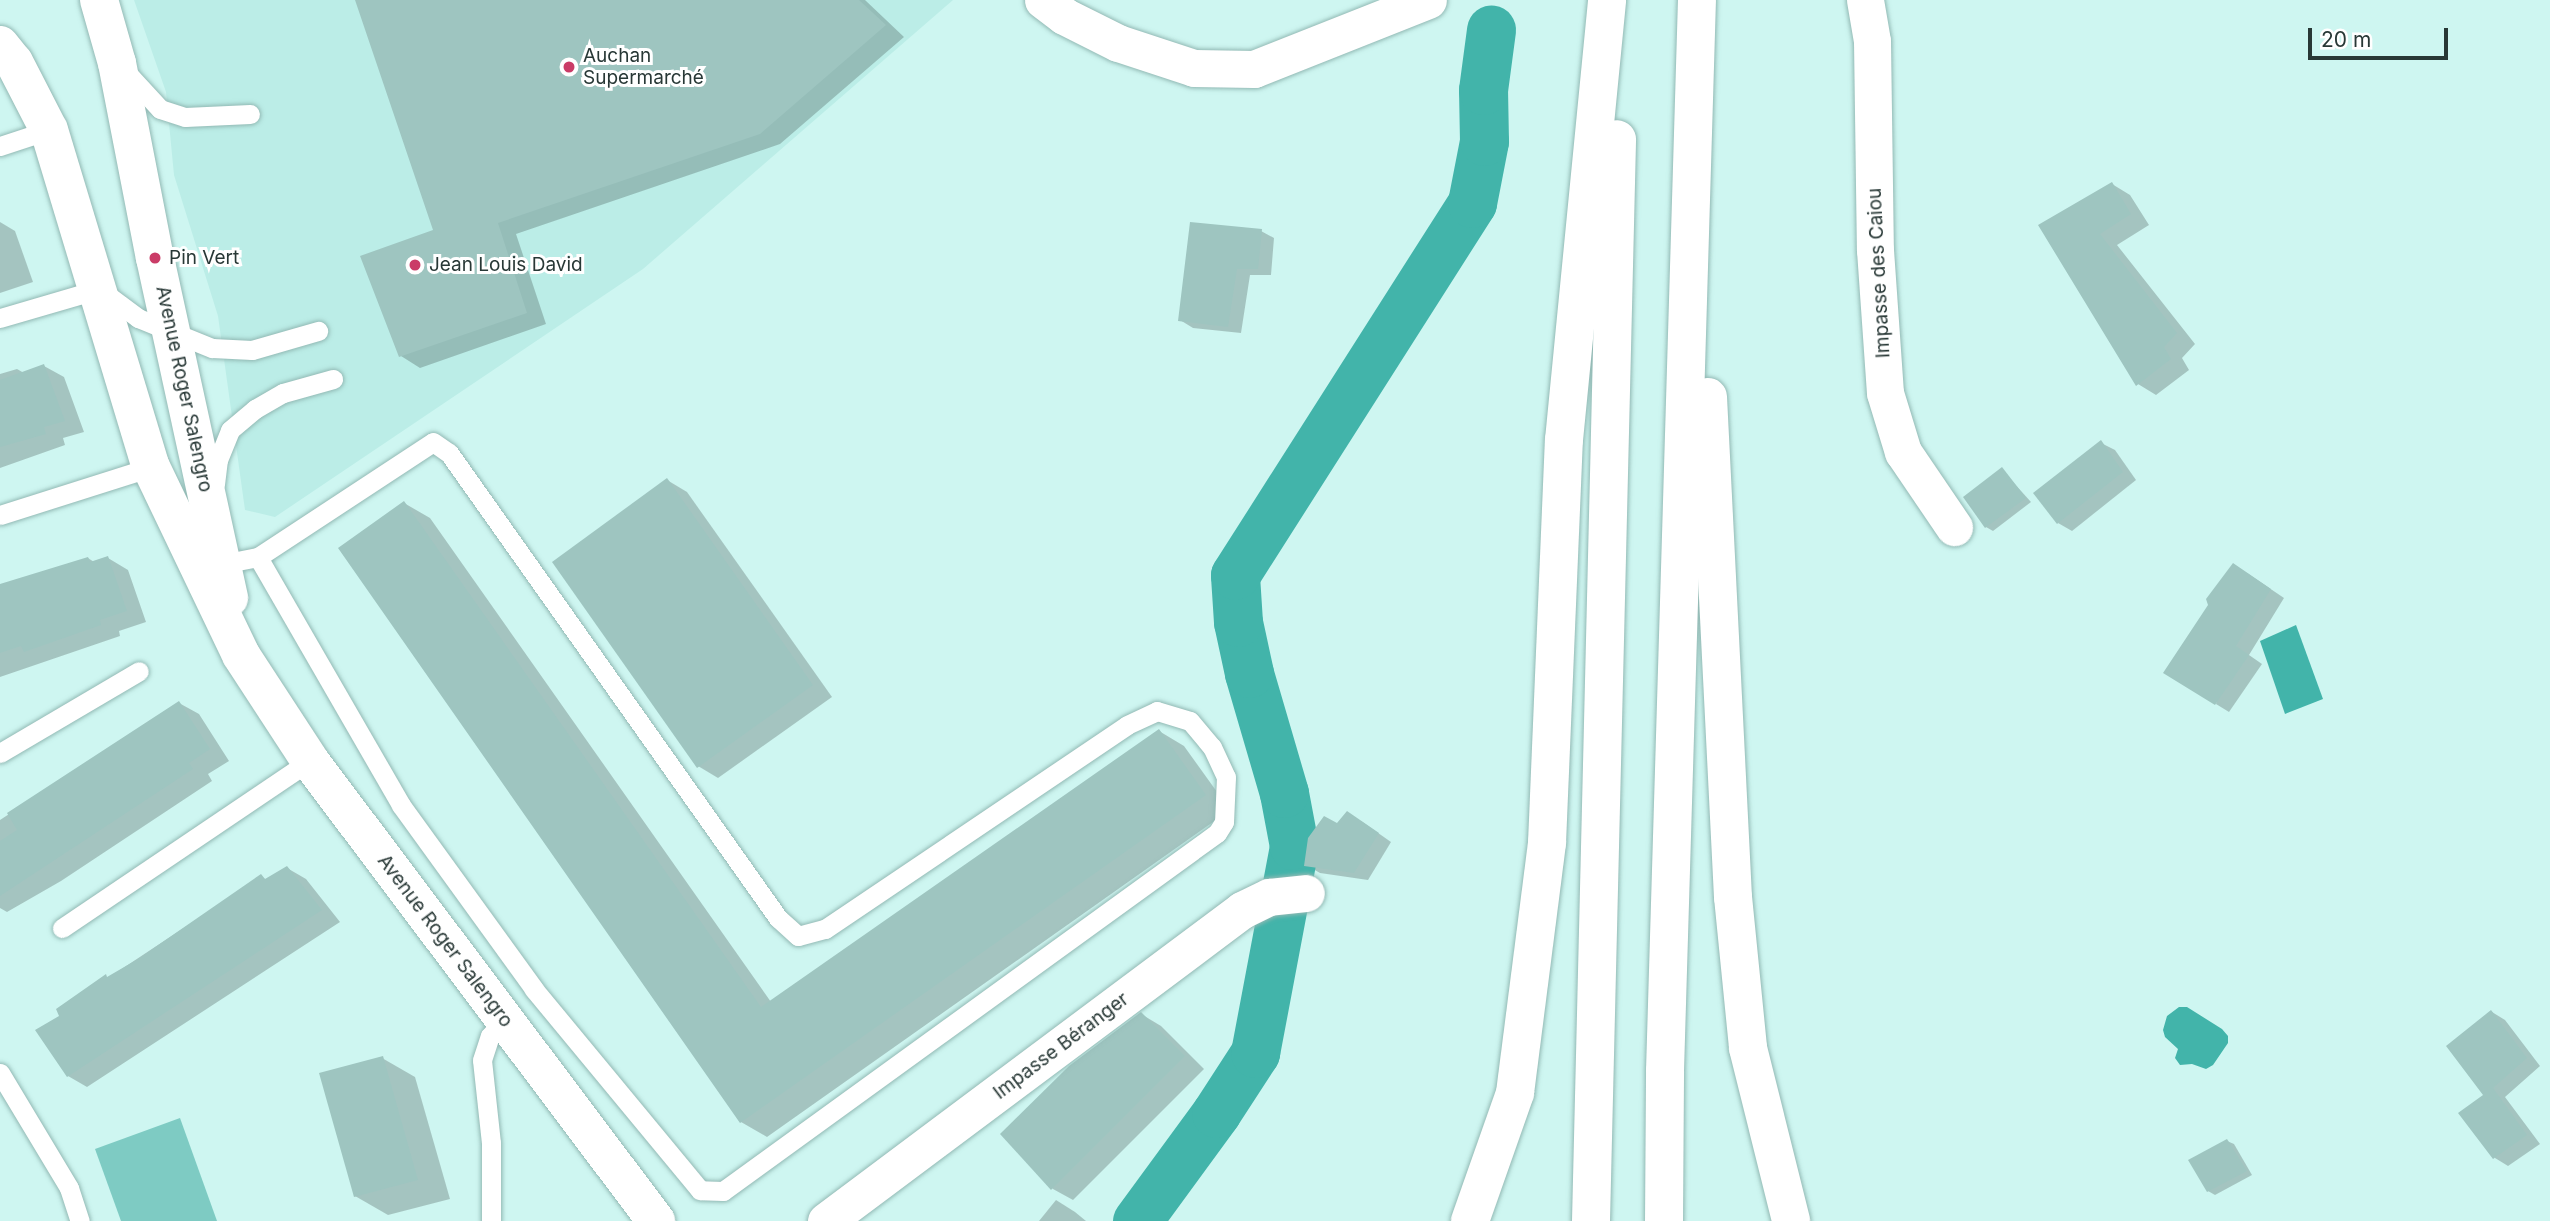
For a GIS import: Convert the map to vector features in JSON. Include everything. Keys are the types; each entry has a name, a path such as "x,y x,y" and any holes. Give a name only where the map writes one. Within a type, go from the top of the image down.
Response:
{"main road":[{"name":"Avenue Roger Salengro","path":"99,0 117,63 171,332 212,513 240,561 241,655"},
{"path":"1470,1221 1515,1093 1547,843 1564,440 1607,0"},
{"path":"1591,1221 1620,0"},
{"path":"1664,1221 1666,1057 1697,0"},
{"name":"Avenue Roger Salengro","path":"0,45 14,62 49,130 151,467 241,655 310,761 656,1221"},
{"path":"1694,106 1733,897 1748,1048 1791,1221"}],"street":[{"path":"1043,0 1064,16 1118,43 1181,64 1194,68 1254,69 1428,0"},
{"name":"Impasse des Caiou","path":"1866,0 1871,41 1875,250 1885,393 1903,452 1954,527"},
{"name":"Impasse Béranger","path":"826,1221 1242,910 1269,897 1306,892"}],"lane":[{"path":"117,63 160,110 185,117 250,114"},
{"path":"0,146 49,130"},
{"path":"0,318 99,289 138,317 212,348 251,350 318,331"},
{"path":"212,513 218,460 230,430 256,409 283,393 333,379"},
{"path":"433,442 449,453 778,918 798,936 825,929 1127,725 1157,711 1191,721 1212,747 1226,778 1224,822 1217,833 723,1191 699,1190 534,989 401,805 240,561 433,442"},
{"path":"0,515 151,467"},
{"path":"0,753 139,671"},
{"path":"62,929 310,761"},
{"path":"491,1221 491,1143 482,1060 490,1036 505,1019"},
{"path":"0,1073 69,1188 80,1221"}],"shaded area":[{"path":"134,0 953,0 643,269 275,517 245,510 218,316 174,175 166,92"},
{"path":"2296,625 2323,699 2285,714 2260,641"},
{"path":"2179,1007 2187,1007 2222,1029 2228,1036 2228,1043 2213,1065 2206,1069 2192,1064 2180,1065 2175,1058 2178,1049 2165,1037 2163,1030 2167,1016"},
{"path":"180,1118 217,1221 121,1221 95,1149"}],"building":[{"name":"Auchan Supermarché","path":"355,0 859,0 886,25 760,134 498,223 527,313 399,357 360,256 433,230"},
{"path":"2112,182 2131,214 2100,234 2177,333 2164,347 2171,359 2136,386 2038,225"},
{"path":"1190,222 1262,229 1258,269 1237,269 1228,327 1178,321"},
{"path":"44,364 65,421 44,427 46,434 0,447 0,380"},
{"path":"2101,440 2123,472 2057,524 2033,493"},
{"path":"2002,467 2026,498 1985,528 1963,497"},
{"path":"667,478 813,685 697,768 552,562"},
{"path":"404,501 761,1007 1159,729 1206,795 740,1123 338,548"},
{"path":"108,556 127,611 100,620 101,625 24,652 21,646 0,653 0,584 88,557 90,562"},
{"path":"2233,563 2271,589 2236,646 2249,655 2215,705 2163,673 2208,605 2206,599"},
{"path":"179,701 210,749 189,763 193,769 0,896 0,841 17,830 7,813"},
{"path":"1347,811 1379,833 1354,873 1304,866 1308,838 1324,816 1337,823"},
{"path":"287,866 322,910 67,1077 35,1030 59,1016 56,1009 106,974 107,977 138,959 261,874 265,879"},
{"path":"2491,1010 2527,1058 2493,1088 2527,1135 2493,1159 2458,1113 2483,1095 2446,1046"},
{"path":"1141,1012 1185,1056 1051,1190 1000,1134 1069,1066"},
{"path":"383,1056 418,1180 354,1197 319,1073"},
{"path":"2227,1139 2247,1171 2207,1192 2188,1160"}],"waterway":[{"path":"1137,1221 1216,1113 1255,1053 1294,846 1284,793 1249,673 1238,622 1235,575 1472,203 1484,141 1483,90 1491,30"}],"place":[{"name":"Auchan Supermarché","path":"569,67"},
{"name":"Pin Vert","path":"155,258"},
{"name":"Jean Louis David","path":"415,265"}]}
